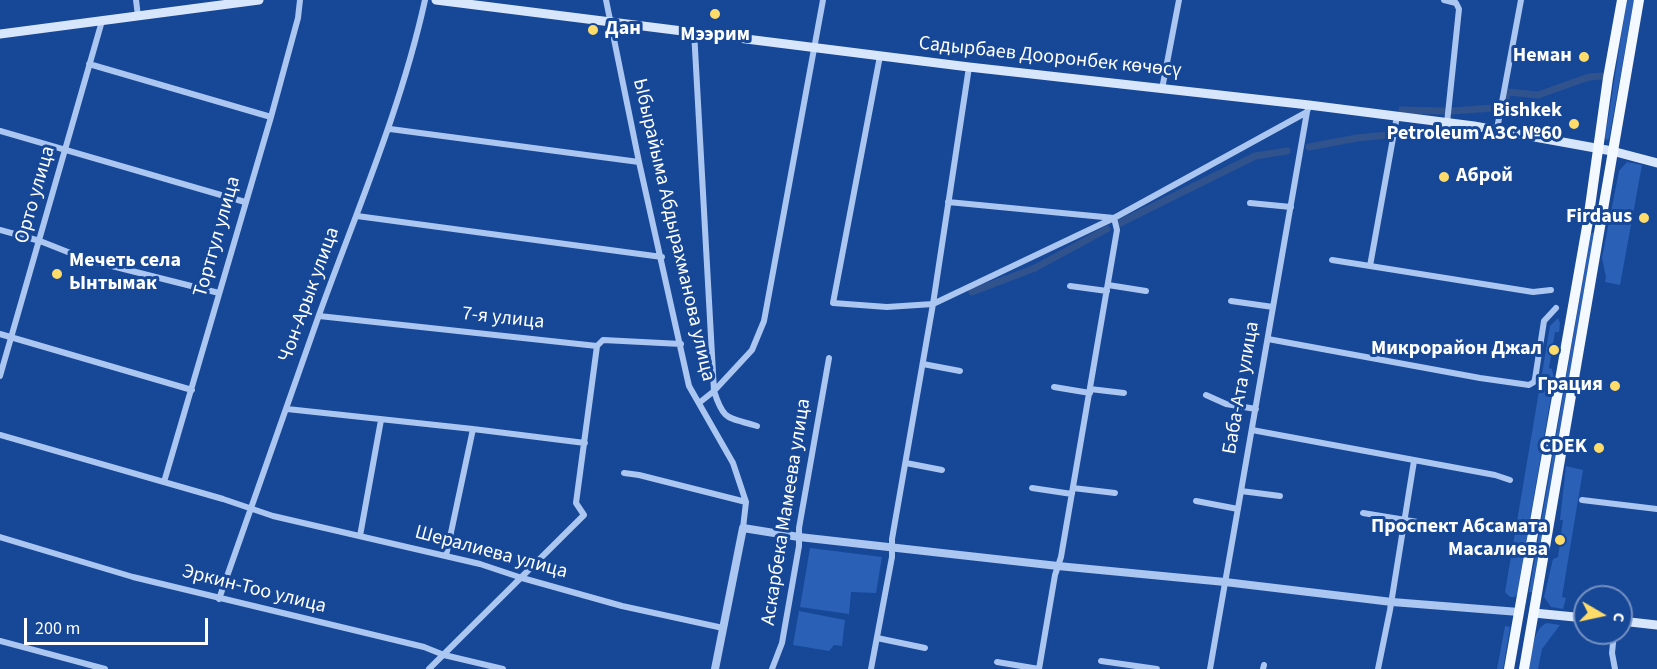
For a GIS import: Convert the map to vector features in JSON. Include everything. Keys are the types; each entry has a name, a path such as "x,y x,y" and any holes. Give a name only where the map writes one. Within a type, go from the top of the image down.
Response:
{"main road":[{"path":"0,34 259,0"},
{"name":"Садырбаев Дооронбек көчөсү","path":"436,0 969,67 1162,88 1308,109 1397,116 1497,129 1612,150 1657,163"},
{"path":"1509,669 1588,221 1597,167 1597,148 1622,0"},
{"path":"1524,669 1611,170 1612,150 1640,0"},
{"path":"1588,221 1602,223"},
{"path":"1520,612 1573,617"},
{"path":"1633,622 1657,625"}],"street":[{"path":"136,0 138,16"},
{"name":"Тортгул улица","path":"164,482 298,18 300,0"},
{"name":"Чон-Арык улица","path":"219,599 319,316 390,129 412,56 425,0"},
{"name":"Ыбырайыма Абдырахманова улица","path":"606,0 689,386 733,463 746,502 715,669"},
{"path":"699,403 714,391 752,350 764,321 823,0"},
{"path":"1162,88 1179,0"},
{"path":"1447,123 1459,9 1456,3 1449,0"},
{"path":"1497,129 1521,0"},
{"name":"Орто улица","path":"0,376 102,21"},
{"path":"694,31 714,391 725,415 757,426"},
{"path":"880,56 833,303 887,307 933,304 1114,218 1308,109"},
{"path":"89,64 270,117"},
{"path":"871,669 892,557 892,539 933,304 969,67"},
{"name":"Баба-Ата улица","path":"1210,669 1308,109"},
{"path":"1370,266 1397,116"},
{"path":"390,129 639,162"},
{"path":"0,131 245,202"},
{"path":"948,202 1114,218"},
{"path":"1250,203 1291,207"},
{"path":"357,216 662,257"},
{"path":"997,662 1039,669 1117,230 1114,218"},
{"path":"0,230 40,241 88,260 219,293"},
{"path":"1332,260 1533,292 1551,290"},
{"path":"1070,286 1146,291"},
{"path":"1231,301 1273,307"},
{"path":"1268,339 1480,378 1531,384 1535,379 1544,321 1556,308"},
{"name":"7-я улица","path":"319,316 597,346 603,340 681,345"},
{"path":"0,334 192,390"},
{"path":"429,669 584,515 576,503 597,346"},
{"name":"Аскарбека Мамеева улица","path":"772,669 782,643 800,537 799,528 829,358"},
{"path":"923,364 960,371"},
{"path":"1054,387 1124,393"},
{"path":"1206,395 1226,404 1256,409"},
{"path":"287,409 585,443"},
{"path":"360,536 381,420"},
{"path":"446,556 473,429"},
{"path":"1252,430 1495,475 1510,480"},
{"name":"Шералиева улица","path":"0,435 289,520 480,564 622,606 723,628"},
{"path":"1378,669 1392,602 1414,461"},
{"path":"906,464 942,470"},
{"path":"624,473 746,502"},
{"path":"1032,488 1115,493"},
{"path":"1241,490 1280,496"},
{"path":"1582,500 1657,509"},
{"path":"1196,501 1238,508"},
{"path":"1363,513 1448,527"},
{"path":"743,528 800,537 1058,566 1226,582 1392,602 1520,612"},
{"name":"Эркин-Тоо улица","path":"0,537 133,577 424,647 444,655 503,669"},
{"path":"877,638 925,648"},
{"path":"0,641 105,669"},
{"path":"1613,645 1615,669"},
{"path":"1101,661 1157,669"}],"shaded area":[{"path":"1627,0 1634,0 1609,139 1606,140 1605,137"},
{"path":"1627,162 1642,165 1620,285 1605,282 1602,258 1619,171"},
{"path":"1594,232 1532,592 1529,592 1591,233"},
{"path":"1558,318 1559,332 1555,332 1549,368 1552,369 1554,379 1517,594 1515,597 1510,597 1505,592 1550,326"},
{"path":"1566,466 1583,470 1562,597 1566,598 1563,609 1551,607 1544,597 1553,559 1558,557"},
{"path":"810,548 882,557 876,593 851,592 849,614 800,607"},
{"path":"799,611 845,620 842,646 834,645 829,651 793,645"},
{"path":"1547,623 1560,625 1542,649 1538,669 1529,669 1536,636 1542,626"},
{"path":"1505,626 1510,627 1503,669 1497,669"}],"waterway":[{"path":"1504,104 1508,92 1538,95 1589,77 1602,76"},
{"path":"1452,111 1493,108"},
{"path":"1402,110 1443,111"},
{"path":"1309,147 1388,135"},
{"path":"1118,224 1255,156 1287,151"},
{"path":"972,292 1035,268 1107,229"}],"place":[{"name":"Мээрим","path":"715,14"},
{"name":"Дан","path":"593,30"},
{"name":"Неман","path":"1584,57"},
{"name":"Bishkek Petroleum АЗС №60","path":"1574,124"},
{"name":"Аброй","path":"1444,177"},
{"name":"Firdaus","path":"1644,218"},
{"name":"Мечеть села Ынтымак","path":"57,274"},
{"name":"Микрорайон Джал","path":"1554,350"},
{"name":"Грация","path":"1615,386"},
{"name":"CDEK","path":"1599,448"},
{"name":"Проспект Абсамата Масалиева","path":"1560,540"}]}
